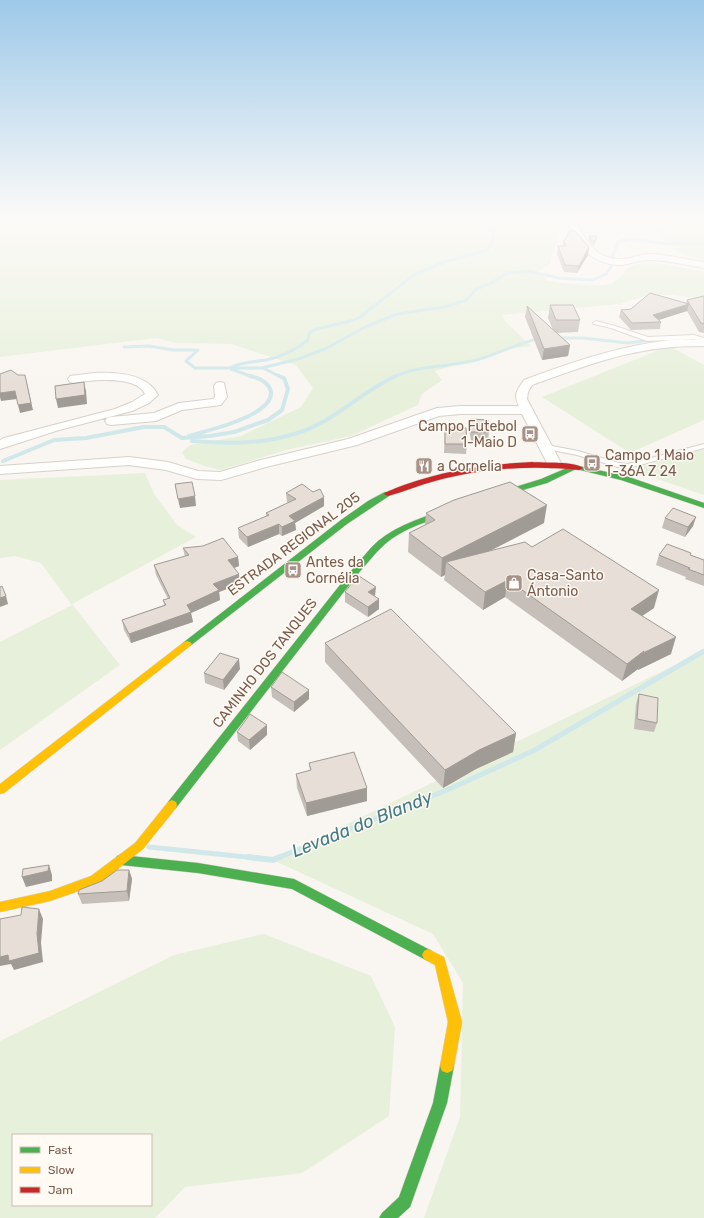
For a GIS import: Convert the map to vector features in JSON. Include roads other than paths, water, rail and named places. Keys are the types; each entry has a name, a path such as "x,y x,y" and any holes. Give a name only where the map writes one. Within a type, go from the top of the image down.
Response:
{"street":[{"path":"555,465 547,447 520,399 522,392 528,383 624,350 658,343 704,341"},
{"path":"0,445 82,420 121,411 145,400 152,395 149,389 129,378 117,376 97,376 74,379"},
{"path":"33,435 56,433 116,420 156,417 179,407 217,402 221,397 220,386"},
{"path":"0,470 129,461 168,466 197,475 221,476 262,464 352,442 442,411 525,410"},
{"name":"ESTRADA REGIONAL 205","path":"0,790 371,503 416,484 456,473 538,464 555,465 575,467 623,479 704,506"},
{"path":"485,500 544,481 575,467"},
{"name":"CAMINHO DOS TANQUES","path":"0,907 50,896 95,880 139,846 354,573 382,543 402,529 425,519 462,507"},
{"path":"121,860 198,868 294,884 440,961 455,1022 440,1103 405,1202 387,1218"}],"lane":[{"path":"596,324 613,327 647,339 694,337 704,341"},
{"path":"547,447 578,453 618,465 628,466 704,446"}],"waterway":[{"path":"232,367 244,363 272,359 288,353 308,340 309,334 313,330 354,320 360,317 414,275"},
{"path":"124,347 149,346 174,350 198,350 186,361 195,368 262,368 298,359 325,349 365,327 397,314 445,307 466,300 476,289 491,283 505,275"},
{"path":"545,275 559,278 593,280 604,275"},
{"path":"556,338 583,338 628,343 652,340"},
{"path":"394,377 413,370 481,359 522,343 539,339"},
{"path":"263,368 279,376"},
{"path":"231,369 251,376"},
{"path":"189,436 237,421 250,415 269,401 271,392 266,383 251,376"},
{"path":"3,461 54,440 86,438 144,427 164,427 182,438 210,436 234,432 268,420 282,410 288,389 284,378 279,376"},
{"path":"192,441 226,443 261,441 295,434 311,428 335,415 387,380 396,376"},
{"name":"Levada do Blandy","path":"277,858 447,790 533,751 704,651"},
{"name":"Levada do Blandy","path":"149,847 253,858"},
{"name":"Levada do Blandy","path":"248,857 253,858"},
{"name":"Levada do Blandy","path":"253,858 273,860 280,857"},
{"name":"Levada do Blandy","path":"253,858 257,858"}],"place":[{"name":"Campo Futebol 1-Maio D","path":"530,434"},
{"name":"Campo 1 Maio T-36A Z 24","path":"592,463"},
{"name":"a Cornelia","path":"424,466"},
{"name":"Antes da Cornélia","path":"293,570"},
{"name":"Casa-Santo Ántonio","path":"514,583"}]}
